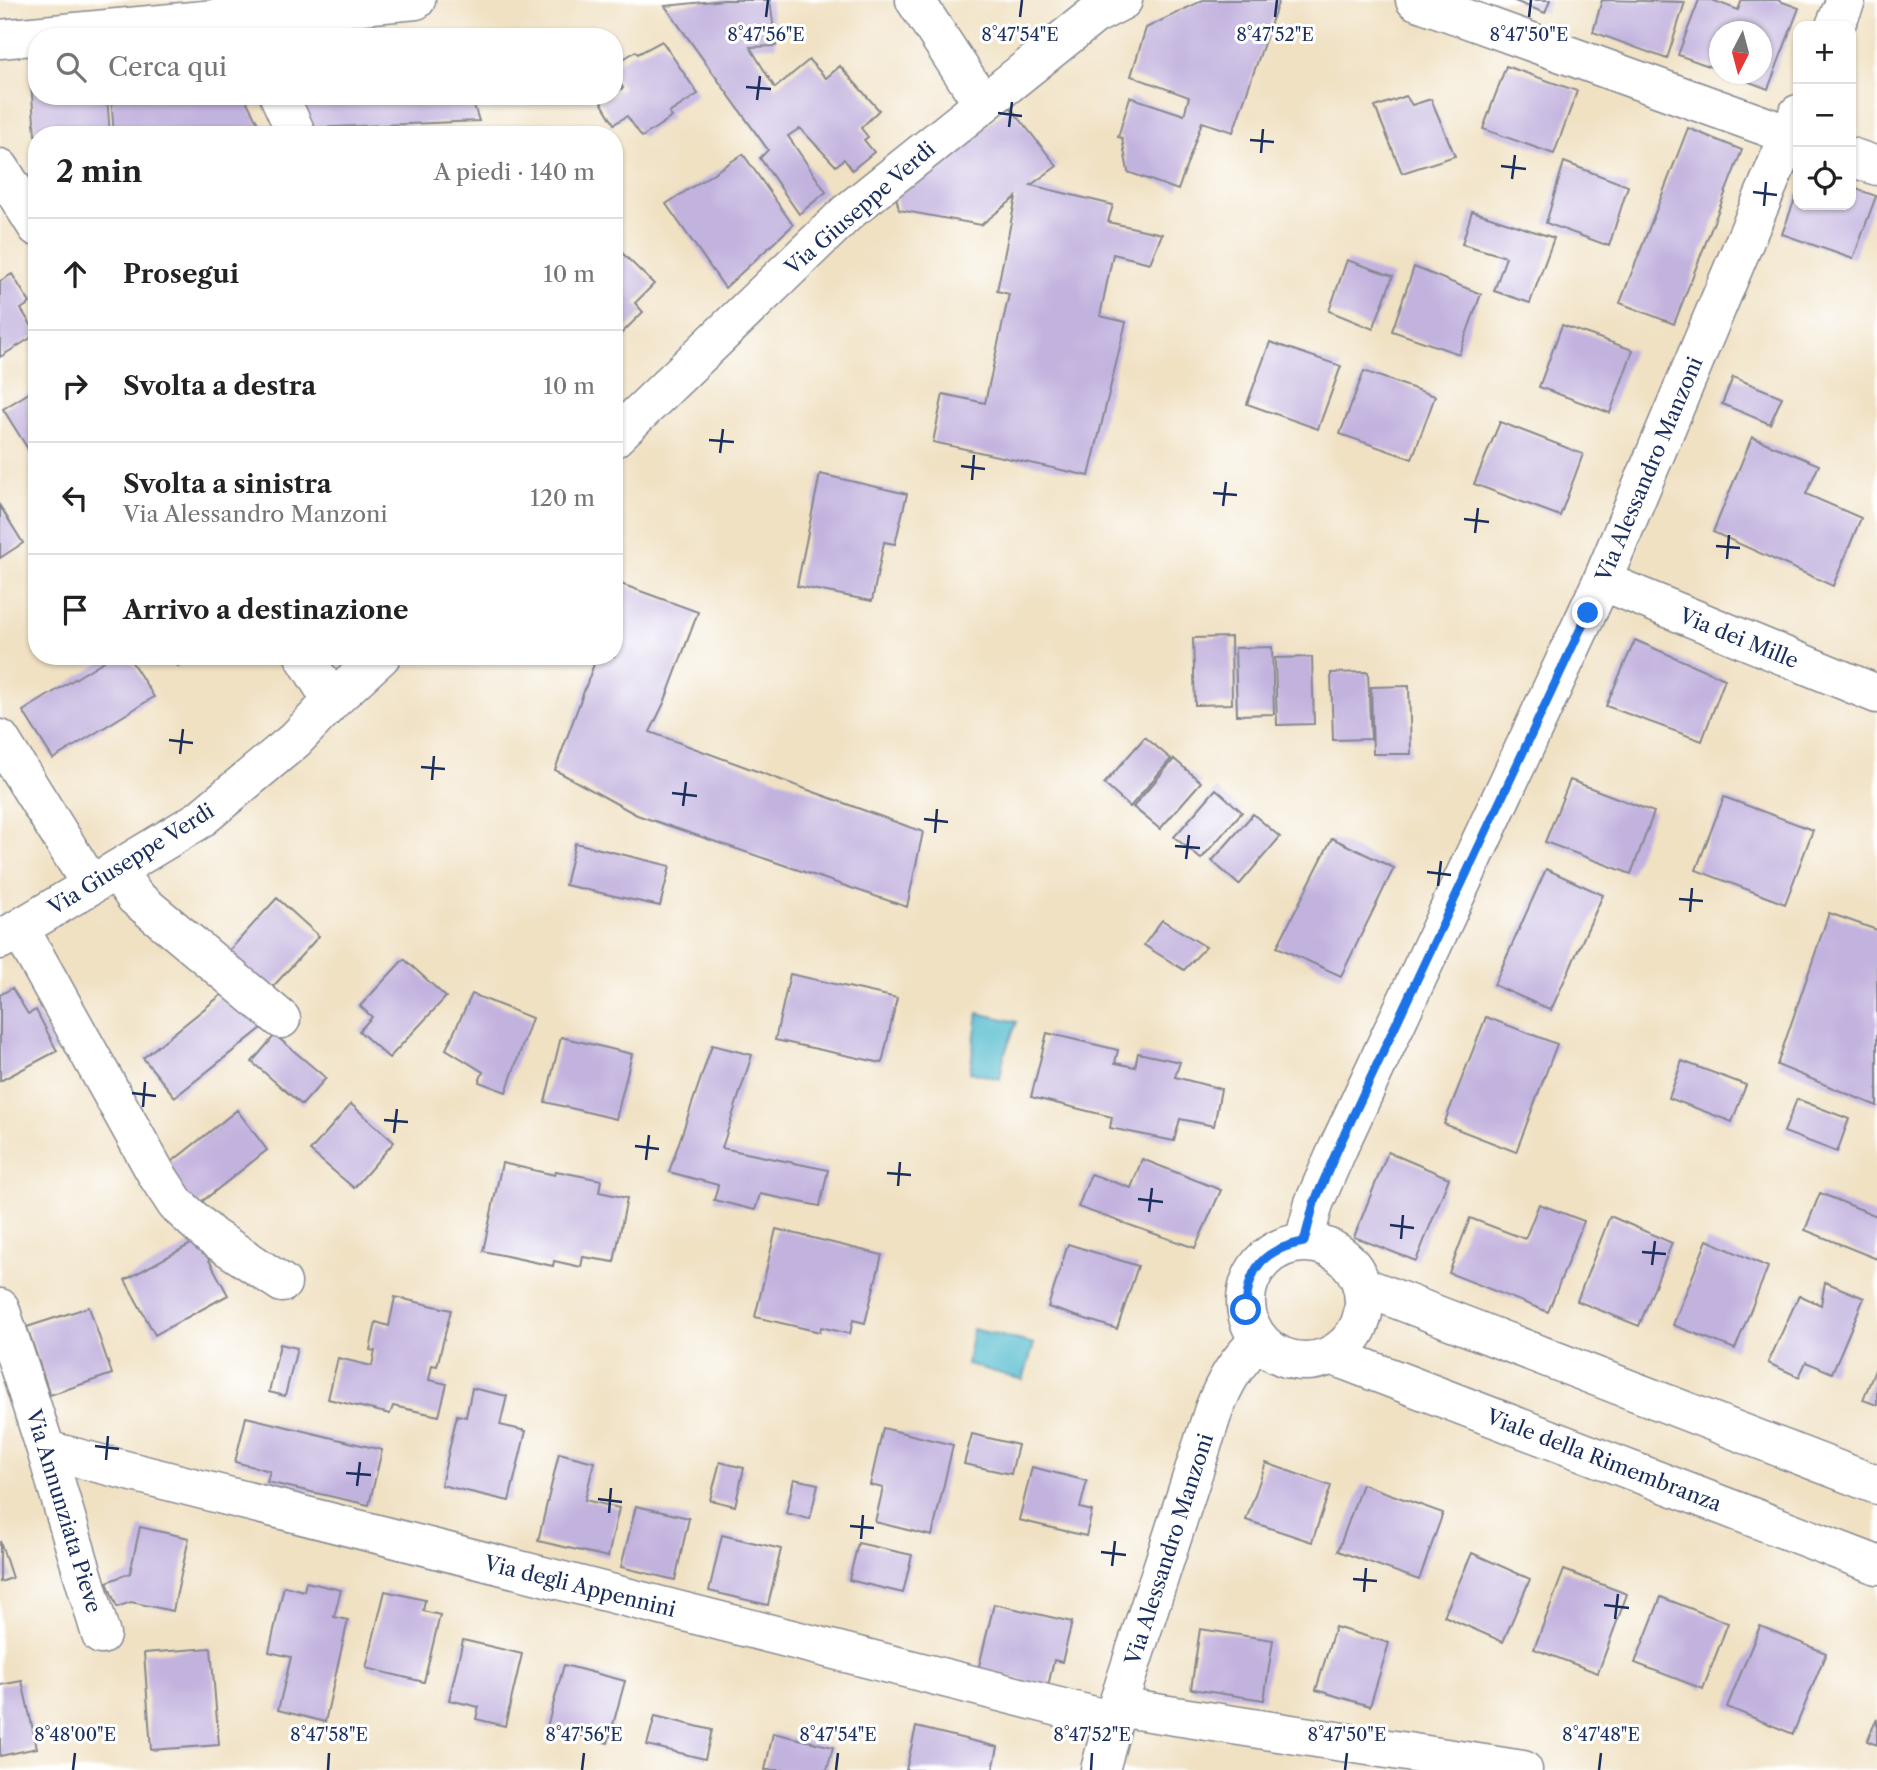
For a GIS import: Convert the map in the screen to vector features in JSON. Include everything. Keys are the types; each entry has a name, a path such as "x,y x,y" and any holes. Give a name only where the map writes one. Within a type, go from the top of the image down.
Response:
{"street":[{"path":"127,28 416,0"},
{"path":"915,0 983,104"},
{"name":"Via Giuseppe Verdi","path":"623,429 848,212 1094,15 1124,0"},
{"path":"1415,0 1793,128"},
{"path":"1837,21 1846,0"},
{"path":"0,39 28,37"},
{"path":"283,105 293,126"},
{"name":"Via Alessandro Manzoni","path":"1304,1242 1314,1203 1339,1146 1602,581 1793,134"},
{"path":"1856,159 1877,166"},
{"path":"0,168 28,213"},
{"name":"Via dei Mille","path":"1602,581 1877,694"},
{"path":"310,665 332,701"},
{"name":"Via Giuseppe Verdi","path":"10,934 199,820 295,740 371,665"},
{"path":"0,739 104,878 135,897 281,1019"},
{"path":"10,934 176,1204 211,1236 282,1283"},
{"path":"1304,1242 1320,1245 1346,1260 1356,1272 1362,1286 1362,1318 1345,1346 1331,1355 1312,1361 1293,1360 1274,1353 1259,1340 1250,1325 1246,1310 1246,1293 1250,1277 1272,1252 1288,1245 1304,1242"},
{"path":"1362,1286 1877,1485"},
{"name":"Via Annunziata Pieve","path":"0,1308 102,1635"},
{"name":"Via Alessandro Manzoni","path":"1100,1770 1221,1391 1236,1363 1259,1340"},
{"name":"Viale della Rimembranza","path":"1331,1355 1877,1565"},
{"name":"Via degli Appennini","path":"46,1450 1116,1714 1523,1770"}],"water":[{"path":"978,1013 1017,1022 1004,1055 1000,1079 970,1072"},
{"path":"973,1329 1034,1344 1023,1380 967,1364"}],"building":[{"path":"724,0 770,0 776,46 750,47 775,88 809,60 826,78 840,66 879,110 861,128 868,137 864,140 874,152 852,170 844,159 836,166 800,128 788,136 826,192 799,214 760,158 768,150 665,6"},
{"path":"1203,0 1279,0 1233,132 1202,122 1178,190 1128,172 1122,138 1118,137 1130,97 1184,115 1189,97 1131,76 1146,28"},
{"path":"1512,0 1550,0 1545,13"},
{"path":"1602,0 1685,2 1667,59 1593,32"},
{"path":"1699,0 1712,0 1738,10 1742,0 1777,0 1799,8 1772,79 1772,21 1709,21 1709,66 1678,55"},
{"path":"662,41 698,94 669,113 672,117 642,137 627,116 614,124 603,105 623,105 623,59 636,51 638,54"},
{"path":"1506,66 1577,91 1554,154 1483,129"},
{"path":"1755,84 1770,84 1768,89"},
{"path":"1406,96 1412,105 1431,99 1455,156 1402,173 1375,107"},
{"path":"33,105 108,105 109,126 34,126"},
{"path":"112,105 249,105 259,126 113,126"},
{"path":"300,105 474,105 479,121 360,126 311,126"},
{"path":"1010,107 1057,166 1031,185 1113,205 1108,222 1162,234 1150,263 1113,254 1100,316 1126,322 1089,476 933,442 943,394 985,403 1009,294 997,291 1016,197 981,225 899,210 896,197"},
{"path":"1688,128 1742,150 1674,324 1620,303"},
{"path":"743,154 793,225 725,288 666,204"},
{"path":"1564,162 1628,186 1609,246 1546,223"},
{"path":"1856,189 1876,196 1853,259 1782,234 1793,204 1793,210 1856,210"},
{"path":"1472,211 1554,238 1530,303 1494,291 1506,257 1462,244"},
{"path":"623,254 654,284 635,303 643,312 623,332"},
{"path":"1347,260 1393,276 1373,329 1329,311"},
{"path":"1414,267 1481,294 1459,354 1392,331"},
{"path":"12,274 28,300 28,304 21,309 28,320 28,340 0,357 0,281"},
{"path":"1562,325 1633,350 1610,413 1539,387"},
{"path":"1270,342 1341,366 1318,429 1247,404"},
{"path":"1364,371 1435,396 1412,459 1340,434"},
{"path":"1733,377 1782,397 1770,424 1722,404"},
{"path":"28,394 28,449 3,409"},
{"path":"1500,422 1583,454 1560,516 1474,484"},
{"path":"1752,437 1819,465 1806,494 1861,518 1833,586 1713,532"},
{"path":"820,474 907,494 895,544 884,542 872,601 797,586"},
{"path":"0,506 23,543 0,558"},
{"path":"623,585 698,612 664,703 650,732 923,832 907,907 637,815 555,770 594,665 623,665"},
{"path":"1231,637 1232,704 1195,705 1193,638"},
{"path":"1635,640 1725,679 1702,741 1606,706"},
{"path":"1272,647 1274,714 1237,715 1235,648"},
{"path":"1312,657 1314,724 1277,725 1275,658"},
{"path":"97,665 134,665 154,697 53,759 23,711"},
{"path":"1368,672 1371,739 1333,740 1331,673"},
{"path":"1409,686 1411,754 1373,754 1371,687"},
{"path":"1145,737 1171,759 1130,807 1104,784"},
{"path":"1174,759 1201,782 1160,829 1133,807"},
{"path":"1570,780 1654,812 1631,874 1545,842"},
{"path":"1216,789 1242,812 1201,859 1174,837"},
{"path":"1724,797 1813,830 1785,904 1696,870"},
{"path":"1253,814 1280,837 1239,885 1212,861"},
{"path":"1332,838 1394,868 1341,976 1277,947"},
{"path":"575,843 670,866 660,906 565,885"},
{"path":"1546,869 1603,895 1551,1010 1494,985"},
{"path":"277,898 319,936 269,991 227,953"},
{"path":"1829,913 1877,930 1877,1106 1777,1065"},
{"path":"1162,920 1206,947 1184,970 1144,945"},
{"path":"404,959 446,997 389,1058 359,1031 372,1017 360,1006"},
{"path":"790,974 897,998 882,1063 775,1040"},
{"path":"235,984 267,1024 175,1097 143,1058"},
{"path":"12,988 28,1014 36,1010 57,1051 0,1081 0,995"},
{"path":"472,994 532,1018 506,1092 479,1082 483,1072 446,1049"},
{"path":"1486,1017 1557,1044 1516,1152 1444,1124"},
{"path":"1047,1033 1118,1050 1115,1063 1135,1067 1138,1053 1180,1062 1175,1077 1221,1089 1214,1126 1180,1119 1174,1141 1110,1128 1112,1117 1031,1097"},
{"path":"275,1035 326,1078 302,1105 252,1062"},
{"path":"561,1037 632,1054 616,1119 545,1102"},
{"path":"712,1045 752,1055 722,1148 828,1170 820,1206 760,1194 755,1210 714,1200 718,1185 669,1172"},
{"path":"1682,1061 1746,1085 1732,1122 1669,1098"},
{"path":"1797,1099 1849,1119 1837,1152 1784,1132"},
{"path":"351,1104 394,1142 354,1188 310,1151"},
{"path":"237,1110 267,1150 195,1207 164,1168"},
{"path":"1388,1152 1449,1178 1416,1261 1354,1237"},
{"path":"1142,1159 1221,1190 1195,1248 1078,1207 1091,1174 1131,1188"},
{"path":"502,1163 555,1175 556,1171 601,1180 599,1192 627,1198 614,1262 583,1257 581,1267 554,1261 553,1266 483,1251"},
{"path":"1820,1193 1877,1216 1877,1259 1805,1230"},
{"path":"1539,1204 1584,1221 1548,1312 1449,1273 1470,1218 1525,1239"},
{"path":"1610,1216 1672,1243 1639,1326 1577,1301"},
{"path":"776,1229 882,1255 865,1323 853,1320 850,1334 821,1327 820,1332 755,1317"},
{"path":"198,1240 228,1295 155,1335 125,1280"},
{"path":"1707,1240 1768,1267 1735,1349 1673,1325"},
{"path":"1068,1244 1138,1266 1117,1329 1048,1307"},
{"path":"1825,1282 1864,1298 1832,1373 1806,1362 1799,1377 1768,1363 1799,1295 1821,1305"},
{"path":"395,1297 451,1310 437,1366 432,1365 429,1380 447,1384 439,1416 393,1406 390,1414 328,1399 338,1358 372,1366 375,1351 370,1350 376,1322 389,1326"},
{"path":"89,1307 112,1374 50,1395 27,1327"},
{"path":"280,1344 297,1348 285,1396 269,1392"},
{"path":"1877,1365 1877,1405 1863,1400"},
{"path":"472,1388 507,1396 500,1425 526,1431 509,1501 441,1485 457,1415 466,1417"},
{"path":"246,1417 382,1450 369,1505 267,1482 270,1471 235,1462"},
{"path":"883,1428 953,1445 932,1536 875,1522 883,1488 870,1485"},
{"path":"972,1434 1018,1445 1011,1474 964,1464"},
{"path":"559,1453 594,1462 585,1500 619,1508 608,1557 538,1541"},
{"path":"720,1462 744,1468 735,1506 710,1500"},
{"path":"1266,1463 1331,1486 1312,1542 1246,1520"},
{"path":"1032,1467 1087,1481 1080,1508 1092,1511 1086,1536 1019,1520"},
{"path":"794,1479 818,1484 810,1519 786,1513"},
{"path":"1362,1484 1443,1513 1419,1580 1338,1551"},
{"path":"636,1506 689,1518 675,1580 621,1567"},
{"path":"140,1527 189,1538 173,1611 131,1602 117,1607 107,1582 130,1573"},
{"path":"722,1535 781,1549 768,1605 709,1591"},
{"path":"0,1541 12,1578 0,1582"},
{"path":"858,1543 912,1555 903,1593 849,1580"},
{"path":"1472,1553 1530,1579 1503,1642 1444,1616"},
{"path":"1564,1570 1627,1594 1598,1673 1534,1649"},
{"path":"306,1582 341,1590 334,1617 348,1620 325,1722 278,1710 291,1657 269,1652 284,1586 304,1591"},
{"path":"385,1591 425,1600 423,1611 440,1615 424,1682 366,1668"},
{"path":"1661,1597 1728,1623 1703,1689 1635,1663"},
{"path":"994,1604 1072,1622 1062,1662 1054,1660 1048,1686 978,1670"},
{"path":"1760,1626 1826,1653 1793,1734 1727,1707"},
{"path":"1335,1627 1389,1643 1370,1706 1316,1690"},
{"path":"1200,1629 1273,1640 1264,1700 1191,1689"},
{"path":"463,1640 522,1654 505,1726 476,1719 479,1707 449,1700"},
{"path":"211,1648 219,1745 151,1750 144,1653"},
{"path":"564,1665 625,1681 608,1743 547,1727"},
{"path":"22,1681 37,1748 0,1756 0,1685"},
{"path":"655,1716 712,1730 705,1759 647,1745"},
{"path":"1877,1718 1877,1745 1867,1741"},
{"path":"916,1727 998,1747 993,1770 906,1770"},
{"path":"773,1733 833,1747 827,1770 765,1770"}],"route":[{"path":"1246,1310 1250,1277 1260,1263 1272,1252 1304,1242 1314,1203 1339,1146 1588,613"}]}
